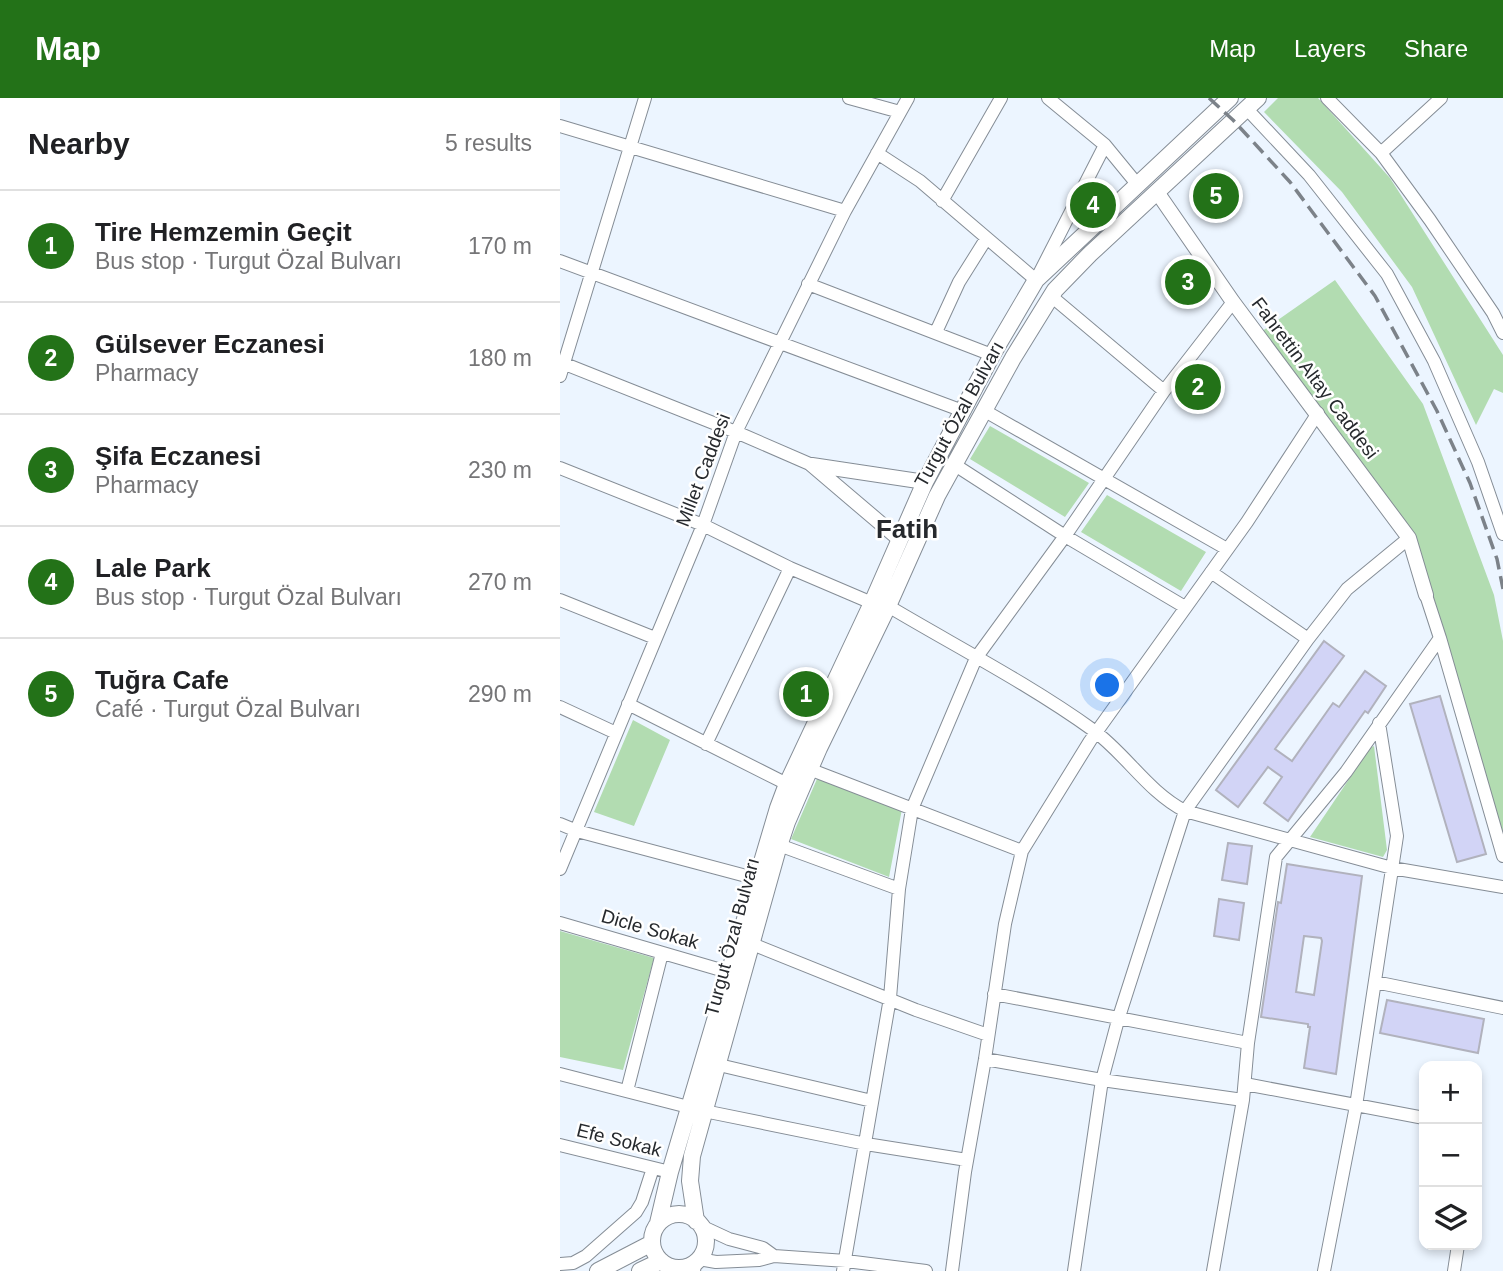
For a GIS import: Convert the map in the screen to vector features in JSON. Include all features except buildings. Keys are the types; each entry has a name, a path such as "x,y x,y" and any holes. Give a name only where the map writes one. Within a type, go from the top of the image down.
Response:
{"main road":[{"name":"Turgut Özal Bulvarı","path":"699,1223 690,1169 697,1109 728,972 762,880 880,605 899,539 925,482 992,355 1036,280 1230,98"},
{"name":"Turgut Özal Bulvarı","path":"658,1223 670,1172 719,1065 752,944 762,880 787,784 937,496 1024,338 1051,296 1065,279 1252,103"},
{"path":"640,1271 660,1265 681,1268 695,1265 703,1253 706,1239 699,1223 691,1217 677,1214 658,1223 652,1243 660,1265"},
{"path":"598,1271 652,1243"}],"street":[{"path":"645,98 561,367 736,432 812,465 925,482"},
{"path":"849,98 900,112"},
{"name":"Millet Caddesi","path":"560,869 703,525 736,432 845,211 908,98"},
{"path":"942,201 1001,98"},
{"path":"1048,98 1105,145 1137,184"},
{"path":"1381,153 1441,98"},
{"path":"1333,100 1381,153 1498,310 1503,333"},
{"path":"1252,103 1387,274 1434,361 1478,462 1503,534"},
{"path":"560,126 845,211"},
{"path":"877,153 920,181 1036,280 1105,145"},
{"name":"Fahrettin Altay Caddesi","path":"1157,191 1233,302 1409,538 1426,595"},
{"path":"936,332 959,282 986,239"},
{"path":"560,261 963,411"},
{"path":"808,284 992,355"},
{"path":"1051,296 1164,391"},
{"path":"845,1266 890,998 899,889 912,809 976,658 1106,479 1164,391 1233,302"},
{"path":"985,411 1227,549"},
{"path":"952,1271 1005,924 1022,851 1096,732 1211,572 1318,413"},
{"path":"812,465 899,539"},
{"path":"955,465 1065,536 1185,607"},
{"path":"560,468 703,525 790,568 880,605 1050,701 1096,732 1169,803 1185,811 1392,868 1503,887"},
{"path":"1074,1271 1102,1080 1118,1020 1185,811 1347,589 1409,538"},
{"path":"706,744 790,568"},
{"path":"1211,572 1308,639"},
{"path":"1426,595 1503,856"},
{"path":"560,600 655,638"},
{"path":"1213,1271 1243,1100 1248,1043 1276,857 1346,772 1440,638"},
{"path":"628,704 787,784"},
{"path":"560,707 616,733"},
{"path":"1324,1271 1356,1106 1397,836 1379,723"},
{"path":"809,769 1022,851"},
{"path":"560,824 577,831 762,880"},
{"path":"779,845 899,889"},
{"name":"Dicle Sokak","path":"560,923 728,972"},
{"path":"752,944 916,1010 988,1035"},
{"path":"626,1091 662,953"},
{"path":"1375,982 1503,1008"},
{"path":"994,994 1248,1043"},
{"path":"985,1059 1102,1080 1243,1100"},
{"path":"719,1065 872,1101"},
{"path":"560,1074 697,1109 866,1144 967,1160"},
{"path":"1245,1084 1419,1117"},
{"name":"Efe Sokak","path":"560,1145 670,1172"},
{"path":"560,1264 573,1263 586,1256 636,1212 653,1168"},
{"path":"699,1223 729,1238 763,1248 774,1256"},
{"path":"1454,1271 1457,1250"},
{"path":"695,1265 706,1262 759,1260 774,1256 845,1266 926,1271"}],"green space":[{"path":"1278,98 1318,98 1390,178 1503,355 1503,393 1494,389 1476,425 1412,287 1342,192 1264,112"},
{"path":"1335,280 1423,404 1494,595 1503,641 1503,850 1409,538 1258,334"},
{"path":"990,426 1089,483 1065,517 970,459"},
{"path":"1107,495 1206,552 1181,591 1081,532"},
{"path":"633,720 670,740 634,826 594,812"},
{"path":"1374,746 1387,850 1383,857 1310,837 1370,748"},
{"path":"817,779 902,809 889,877 791,839"},
{"path":"560,931 654,958 623,1070 560,1057"}],"railway":[{"path":"1209,98 1290,182 1375,296 1437,411 1470,483 1497,559 1503,589"}],"place":[{"name":"Tuğra Cafe","path":"1216,196"},
{"name":"Lale Park","path":"1093,205"},
{"name":"Şifa Eczanesi","path":"1188,282"},
{"name":"Gülsever Eczanesi","path":"1198,387"},
{"name":"Tire Hemzemin Geçit","path":"806,694"}],"district":[{"name":"Fatih","path":"907,529"}]}
